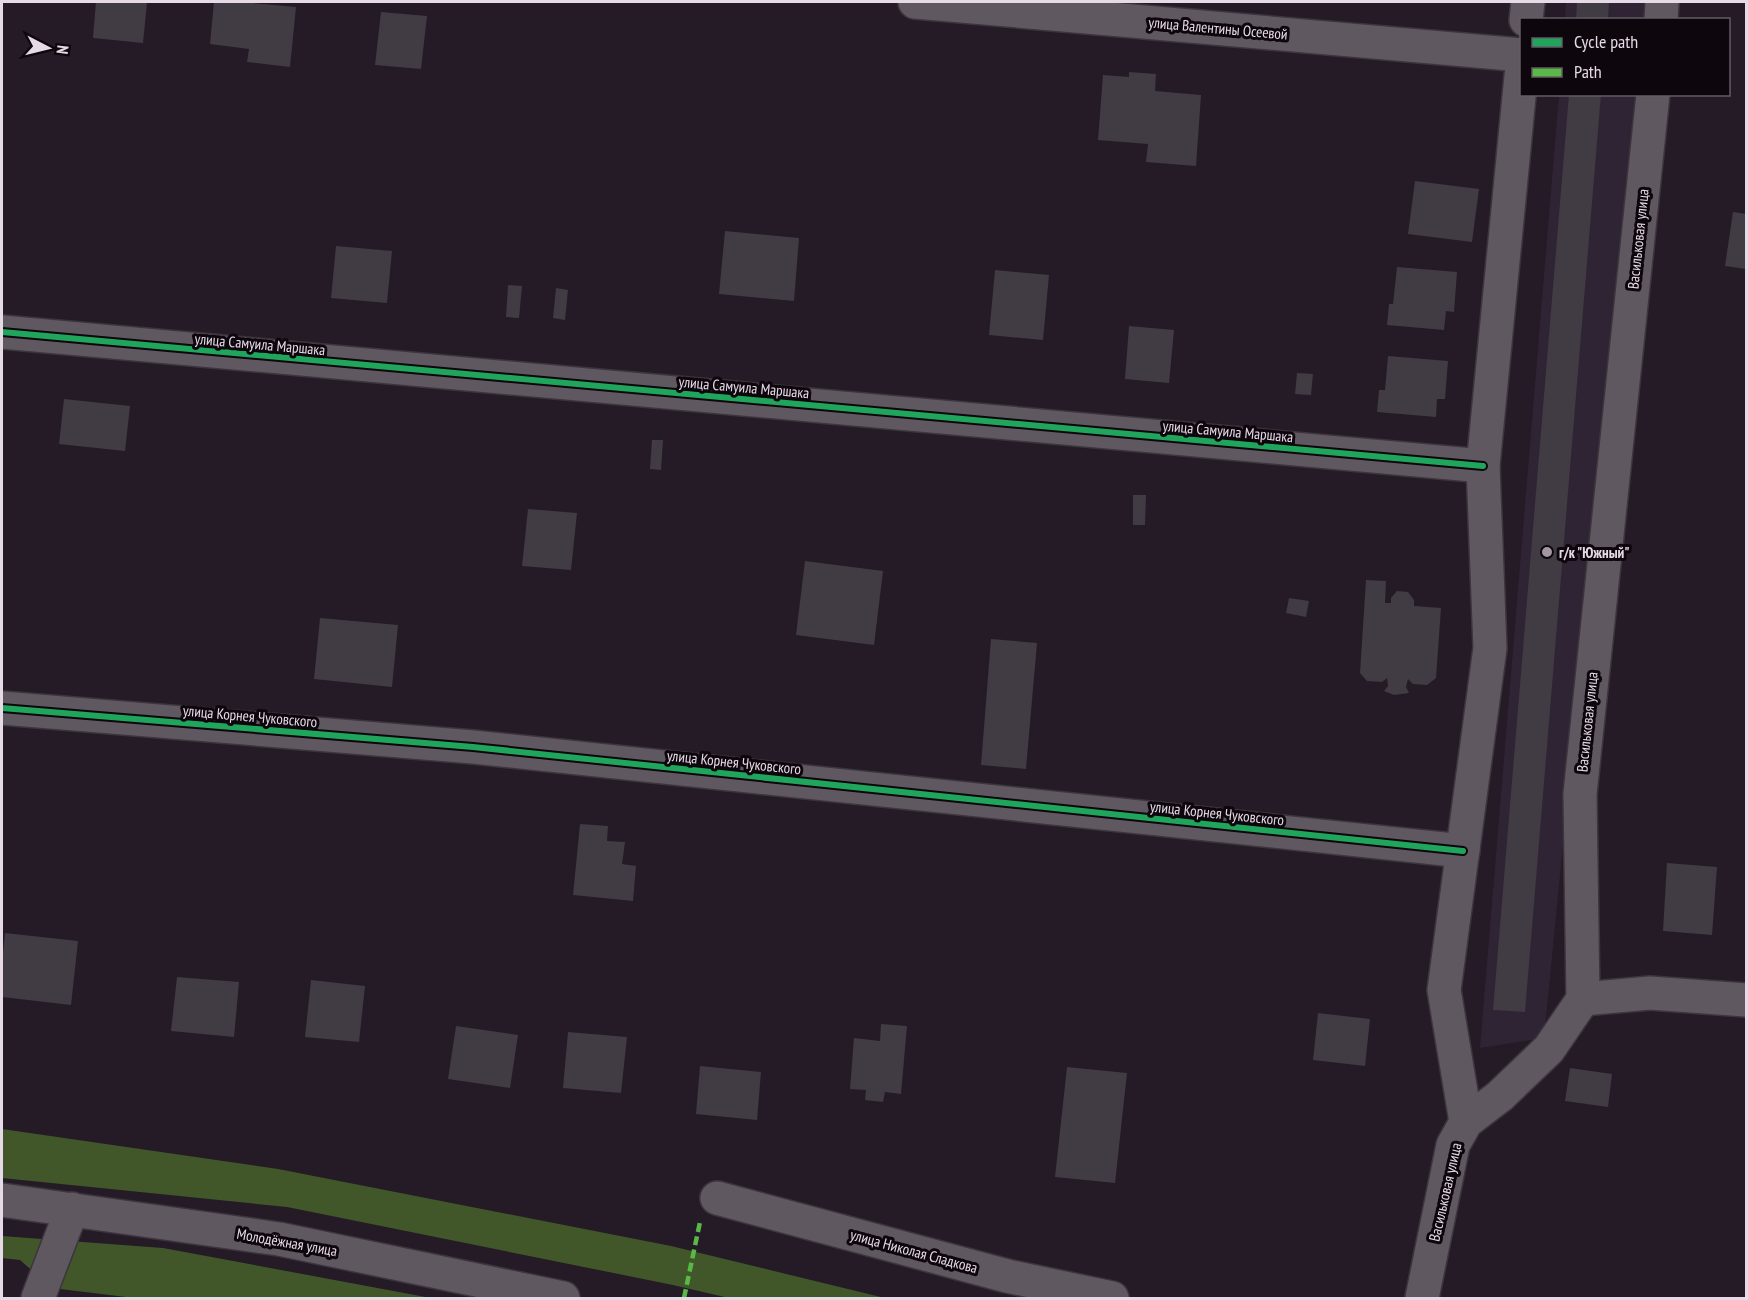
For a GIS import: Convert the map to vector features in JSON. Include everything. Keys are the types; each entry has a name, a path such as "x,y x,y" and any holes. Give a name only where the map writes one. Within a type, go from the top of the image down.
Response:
{"street":[{"name":"улица Валентины Осеевой","path":"915,2 1520,55"},
{"path":"1526,18 1528,2"},
{"path":"1661,18 1662,2"},
{"path":"1466,1122 1444,990 1490,648 1484,466 1520,77"},
{"name":"Васильковая улица","path":"1422,1299 1453,1145 1466,1122 1500,1096 1549,1049 1583,999 1580,794 1653,96"},
{"name":"улица Самуила Маршака","path":"2,332 1484,466"},
{"name":"улица Корнея Чуковского","path":"2,708 473,747 1463,851"},
{"path":"1583,999 1650,993 1746,1000"},
{"name":"улица Николая Сладкова","path":"717,1198 1006,1276 1112,1299"},
{"name":"Молодёжная улица","path":"5,1200 279,1239 563,1299"},
{"path":"38,1299 72,1209"}],"shaded area":[{"path":"1566,2 1646,2 1644,18 1565,18"},
{"path":"1559,96 1637,96 1544,1038 1480,1048"}],"green space":[{"path":"2,1129 278,1169 671,1246 885,1298 729,1298 287,1207 2,1178"},
{"path":"2,1236 163,1248 431,1298 134,1298 52,1288 20,1260 2,1258"}],"building":[{"path":"96,2 147,2 143,43 93,38"},
{"path":"214,2 296,7 290,67 247,62 249,49 210,44"},
{"path":"1577,2 1609,2 1608,18 1576,18"},
{"path":"381,12 427,16 421,69 375,65"},
{"path":"1129,72 1156,74 1155,91 1201,95 1196,166 1146,162 1148,144 1098,140 1103,75 1129,77"},
{"name":"г/к \"Южный\"","path":"1569,96 1601,96 1525,1012 1493,1010"},
{"path":"1415,181 1479,189 1472,242 1408,234"},
{"path":"1733,212 1746,214 1746,269 1725,266"},
{"path":"725,231 799,238 794,301 719,294"},
{"path":"336,246 392,251 387,303 331,298"},
{"path":"1397,267 1457,272 1454,312 1446,311 1444,330 1387,325 1389,304 1393,304"},
{"path":"995,270 1049,275 1043,340 989,335"},
{"path":"508,285 522,286 519,318 506,317"},
{"path":"556,288 568,290 565,320 553,318"},
{"path":"1129,326 1174,330 1169,383 1125,379"},
{"path":"1388,356 1448,361 1445,399 1437,399 1436,417 1377,412 1379,390 1385,390"},
{"path":"1297,373 1313,374 1311,395 1295,394"},
{"path":"64,399 130,406 125,451 59,444"},
{"path":"652,440 663,440 661,470 650,469"},
{"path":"1133,495 1146,495 1145,525 1133,525"},
{"path":"528,509 577,513 571,570 522,566"},
{"path":"805,561 883,571 874,645 796,635"},
{"path":"1366,580 1386,581 1385,603 1391,603 1391,598 1397,591 1408,592 1414,600 1414,606 1441,608 1436,678 1427,685 1413,684 1408,679 1406,687 1409,693 1394,695 1384,691 1388,686 1387,678 1382,682 1367,681 1360,673"},
{"path":"1289,598 1309,601 1306,617 1286,613"},
{"path":"320,618 398,625 392,687 314,679"},
{"path":"991,639 1037,643 1026,769 981,765"},
{"path":"580,824 608,826 607,841 625,842 622,864 636,866 633,901 573,895"},
{"path":"1667,863 1717,867 1712,935 1663,931"},
{"path":"5,933 78,941 71,1005 2,997"},
{"path":"177,977 239,982 234,1037 171,1031"},
{"path":"311,980 365,986 359,1042 305,1037"},
{"path":"1318,1013 1370,1019 1365,1066 1313,1060"},
{"path":"881,1024 907,1026 901,1094 885,1092 883,1102 865,1100 866,1090 850,1089 854,1038 880,1041"},
{"path":"456,1026 518,1035 510,1088 448,1079"},
{"path":"568,1032 627,1037 621,1093 563,1088"},
{"path":"700,1066 761,1072 757,1120 696,1114"},
{"path":"1067,1067 1127,1073 1115,1183 1055,1177"},
{"path":"1570,1068 1612,1074 1608,1107 1565,1101"}],"marked path":[{"path":"684,1298 700,1222"}],"cycle path":[{"path":"2,332 1483,466"},
{"path":"2,708 473,747 1463,851"}],"place":[{"name":"г/к \"Южный\"","path":"1547,552"}]}
